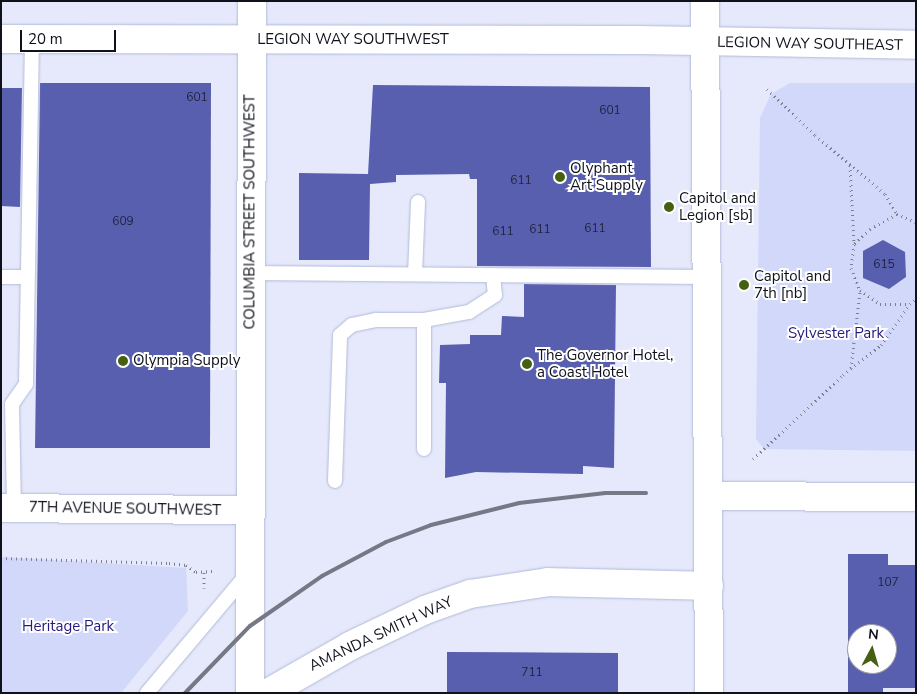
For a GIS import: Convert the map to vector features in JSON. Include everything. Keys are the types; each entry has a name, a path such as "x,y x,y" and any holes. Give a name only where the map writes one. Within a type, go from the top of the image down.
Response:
{"street":[{"name":"COLUMBIA STREET SOUTHWEST","path":"250,693 249,510 252,1"},
{"path":"705,1 709,693"},
{"name":"LEGION WAY SOUTHWEST","path":"1,39 251,41 639,40 705,43"},
{"name":"LEGION WAY SOUTHEAST","path":"705,43 916,46"},
{"path":"709,496 916,497"},
{"name":"7TH AVENUE SOUTHWEST","path":"8,508 249,510"},
{"name":"AMANDA SMITH WAY","path":"268,693 350,646 425,610 470,594 548,582 709,586"}],"lane":[{"path":"8,508 12,404 26,384 32,39"},
{"path":"415,274 418,202"},
{"path":"250,273 706,277"},
{"path":"335,481 340,336 352,325 376,320 424,320 469,312 495,295 493,275"},
{"path":"1,277 27,277"},
{"path":"424,320 424,449"},
{"path":"146,693 250,570"}],"path":[{"path":"767,89 850,165 885,194 896,214 916,222"},
{"path":"850,165 854,244 850,268 860,290 880,304 910,304"},
{"path":"854,244 860,236 896,214"},
{"path":"851,368 860,290"},
{"path":"753,459 851,368 881,345 916,298"},
{"path":"1,558 169,562 186,565 196,572 212,571"}],"green space":[{"name":"Sylvester Park","path":"790,83 916,83 916,451 764,449 756,439 760,118 771,94"},
{"name":"Heritage Park","path":"1,557 186,568 188,611 121,693 1,693"}],"building":[{"path":"40,83 211,83 210,448 35,448"},
{"name":"Olyphant Art Supply","path":"373,85 650,87 651,267 477,266 477,179 470,179 469,174 396,175 396,182 370,184 369,260 299,260 299,173 368,174"},
{"path":"1,88 22,88 20,207 1,206"},
{"path":"883,240 905,252 906,277 889,289 863,278 863,251"},
{"name":"The Governor Hotel, a Coast Hotel","path":"524,284 616,285 614,468 583,466 583,474 476,472 445,478 446,383 439,383 440,345 470,344 470,335 501,335 502,316 524,317"},
{"path":"848,554 888,554 888,565 916,565 916,688 883,688 883,693 848,693 848,674 897,674 897,624 848,624"},
{"path":"447,652 618,653 618,693 447,693"}],"railway":[{"path":"185,693 250,626 322,576 386,542 431,525 519,503 605,493 646,493"}],"place":[{"name":"Olyphant Art Supply","path":"560,177"},
{"name":"Capitol and Legion [sb]","path":"669,207"},
{"name":"Capitol and 7th [nb]","path":"744,285"},
{"name":"Olympia Supply","path":"123,361"},
{"name":"The Governor Hotel, a Coast Hotel","path":"527,364"}]}
